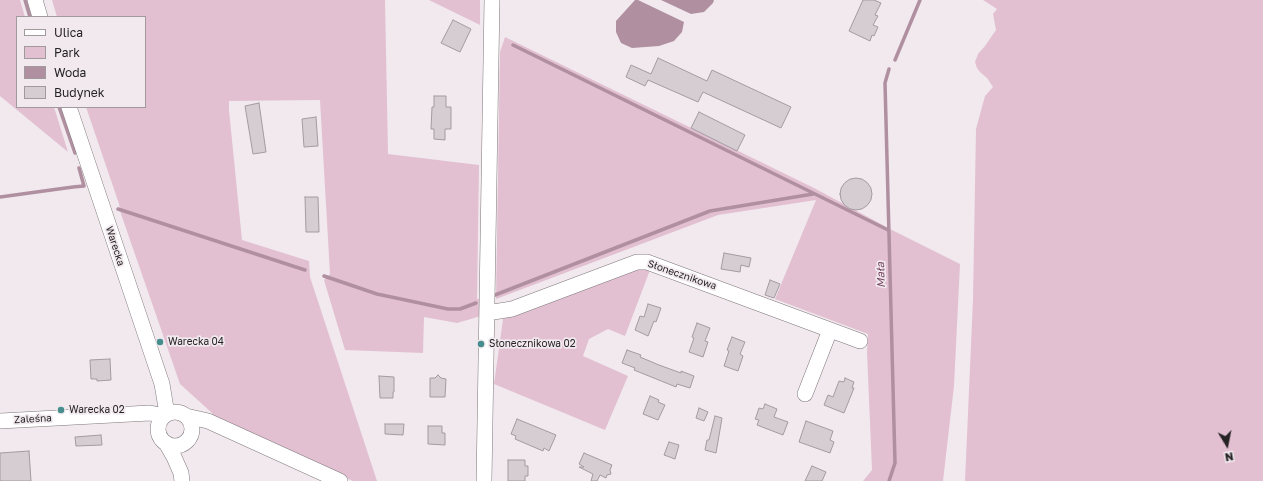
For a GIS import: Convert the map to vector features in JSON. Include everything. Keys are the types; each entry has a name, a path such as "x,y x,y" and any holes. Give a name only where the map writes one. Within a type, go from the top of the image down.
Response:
{"street":[{"path":"35,0 40,16"},
{"path":"484,481 492,0"},
{"name":"Warecka","path":"69,108 162,384 171,396 171,417"},
{"name":"Słonecznikowa","path":"487,313 512,309 637,262 647,262 860,341"},
{"path":"805,394 830,330"},
{"name":"Zaleśna","path":"0,421 150,413 208,421 340,481"},
{"path":"171,417 191,423 189,437 184,448 182,477 174,457 158,432 171,417"},
{"name":"Zaleśna","path":"189,437 206,430 227,430"},
{"path":"166,443 178,446 189,437"}],"green space":[{"path":"0,0 20,0 25,16 16,16 16,108 54,108 68,152 0,96"},
{"path":"52,0 385,0 388,154 479,165 477,299 482,298 481,316 457,323 424,317 423,353 345,350 324,280 330,274 320,100 229,101 242,240 309,261 310,277 377,481 353,481 214,421 212,413 180,384 121,214 119,204 86,108 146,108 146,16 57,16"},
{"path":"429,0 480,0 480,25"},
{"path":"983,0 1263,0 1263,481 965,481 973,299 976,129 985,96 993,87 987,78 977,68 975,62 978,54 996,30 993,14 997,9"},
{"path":"505,37 814,188 892,230 960,264 954,386 943,481 863,481 872,470 867,352 868,334 775,299 816,200 718,215 496,299 500,52"},
{"path":"639,269 650,270 625,336 608,329 589,339 583,356 628,376 605,430 494,384 503,319 626,271"}],"water":[{"path":"635,0 638,0 684,22 682,32 674,41 659,46 632,48 621,43 616,32 616,21"},
{"path":"661,0 714,0 704,12 691,14"}],"building":[{"path":"863,0 874,0 881,3 875,15 878,16 873,25 878,27 874,36 872,35 870,41 849,31"},
{"path":"453,20 471,29 460,52 441,43"},
{"path":"658,58 707,81 712,70 791,107 781,128 703,92 698,102 648,80 645,86 626,77 631,65 651,74"},
{"path":"434,96 446,96 446,107 451,107 451,129 445,129 445,140 434,139 434,129 431,129"},
{"path":"259,103 266,152 253,154 245,106"},
{"path":"699,112 745,135 737,151 691,128"},
{"path":"316,117 318,146 304,147 302,119"},
{"path":"853,178 859,178 869,185 872,194 871,200 865,207 859,210 853,210 843,203 840,197 840,191 847,181"},
{"path":"305,197 318,197 319,232 306,232"},
{"path":"724,253 751,258 749,267 741,265 740,272 721,269"},
{"path":"770,280 780,284 774,298 765,295"},
{"path":"648,304 661,308 656,322 654,321 648,336 635,330 640,316 644,317"},
{"path":"697,323 710,328 705,341 708,342 703,357 689,352"},
{"path":"732,337 745,342 740,354 743,356 738,371 724,366 729,351 727,350"},
{"path":"627,350 641,355 640,357 659,365 694,376 690,388 677,384 676,387 634,370 635,368 622,363"},
{"path":"110,359 111,380 97,381 97,379 91,379 90,360"},
{"path":"438,375 441,378 446,379 445,397 430,397 430,378 435,378"},
{"path":"379,376 394,377 393,398 380,398"},
{"path":"845,378 854,382 852,388 854,388 844,413 824,405 828,395 833,397 839,381 844,382"},
{"path":"650,396 659,400 658,402 665,405 658,420 643,414"},
{"path":"765,404 777,409 774,417 788,422 783,435 757,425 759,420 755,419 759,408 763,409"},
{"path":"699,408 708,412 704,421 696,418"},
{"path":"715,416 722,418 716,453 705,450"},
{"path":"517,419 556,435 549,451 544,448 543,451 515,439 516,436 511,434"},
{"path":"806,421 833,431 830,440 834,442 830,453 799,442"},
{"path":"385,424 404,424 403,435 385,434"},
{"path":"428,426 442,426 442,433 445,433 445,445 428,444"},
{"path":"101,435 102,445 76,446 75,437"},
{"path":"669,442 679,445 675,459 664,455"},
{"path":"29,451 31,481 0,481 0,453"},
{"path":"584,453 612,465 610,470 611,474 607,475 606,478 600,475 597,481 591,481 593,474 579,467 584,467 579,464"},
{"path":"508,460 525,460 525,466 528,466 528,476 525,476 525,481 508,481"},
{"path":"812,466 826,472 822,481 805,481"}],"waterway":[{"path":"25,0 30,16"},
{"name":"Mała","path":"895,60 920,0"},
{"path":"513,45 888,230"},
{"name":"Mała","path":"889,69 885,83 895,463 889,481"},
{"path":"59,108 75,153"},
{"path":"0,197 84,186 79,168"},
{"path":"495,295 710,211 813,194"},
{"path":"118,209 305,270"},
{"path":"324,276 377,294 448,309 460,309 476,303"}],"place":[{"name":"Warecka 04","path":"160,342"},
{"name":"Słonecznikowa 02","path":"481,344"},
{"name":"Warecka 02","path":"61,410"}]}
